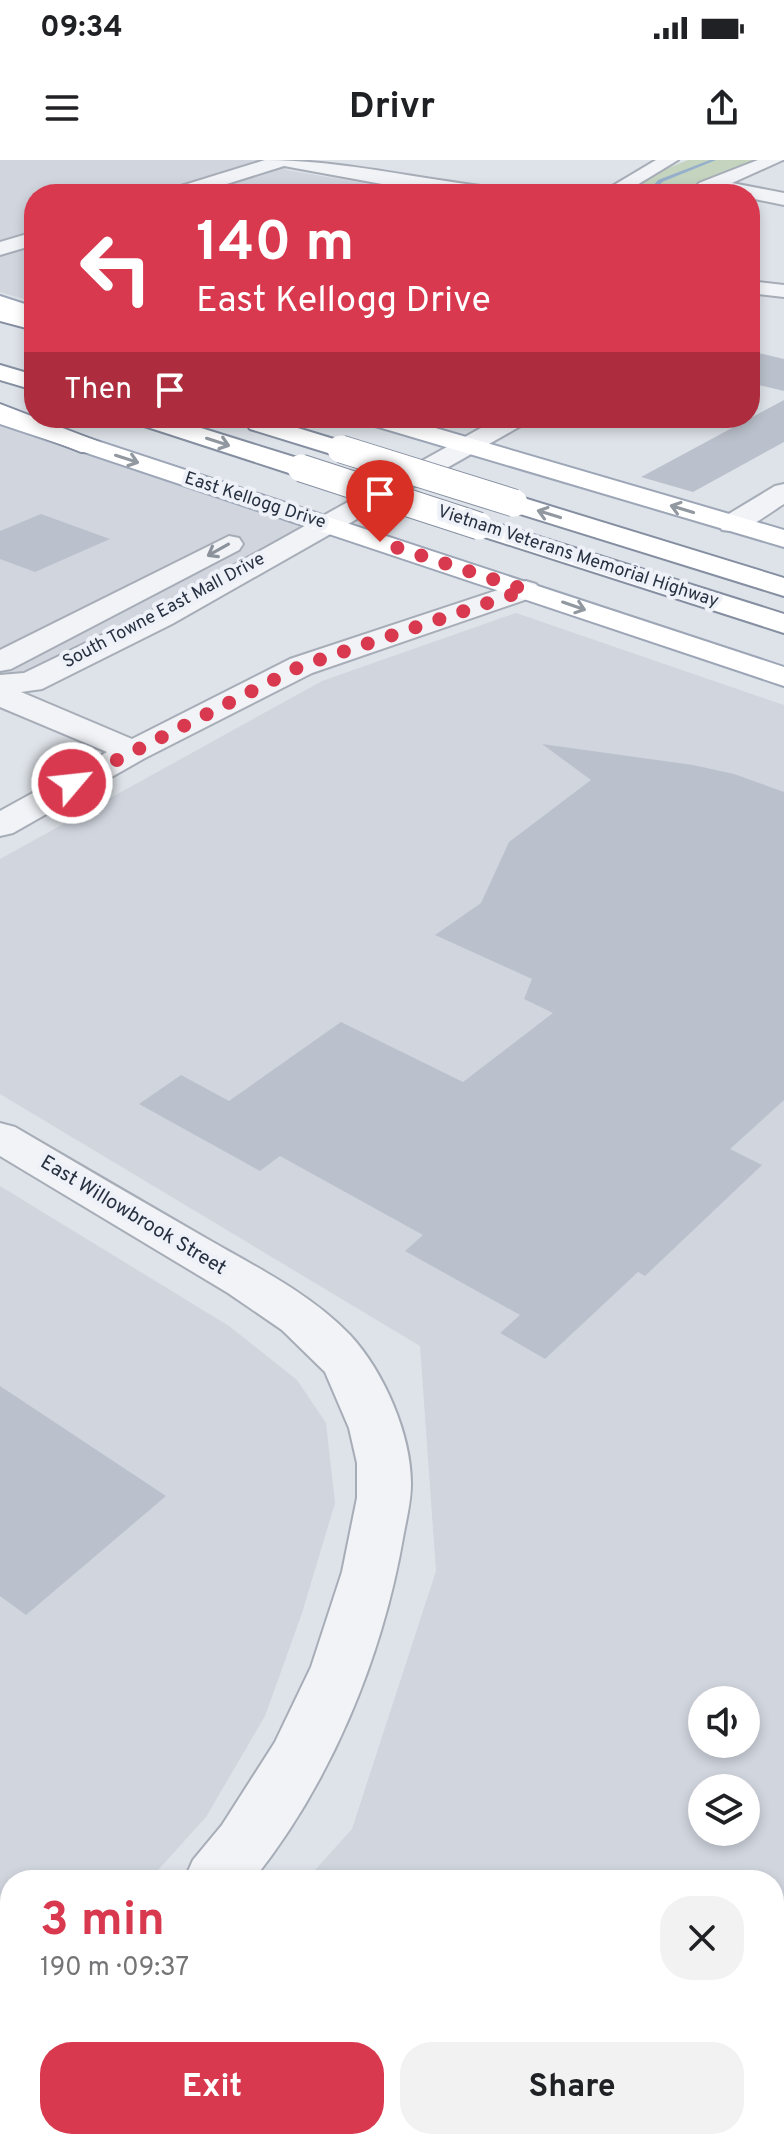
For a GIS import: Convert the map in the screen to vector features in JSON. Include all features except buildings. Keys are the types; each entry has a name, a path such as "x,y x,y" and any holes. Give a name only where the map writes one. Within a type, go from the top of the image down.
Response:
{"main road":[{"path":"0,303 24,311"},
{"path":"0,314 24,320"},
{"path":"0,372 24,380"},
{"name":"East Kellogg Drive","path":"0,414 24,423"},
{"name":"East Kellogg Drive","path":"38,428 784,677"},
{"name":"Vietnam Veterans Memorial Highway","path":"175,428 784,624"},
{"name":"Vietnam Veterans Memorial Highway","path":"272,428 784,587"},
{"path":"408,428 784,539"},
{"path":"429,558 409,543 405,528 413,516 472,483 498,475 522,474 579,479"}],"street":[{"path":"207,184 284,160 415,184"},
{"path":"626,184 669,160"},
{"path":"718,184 774,160"},
{"path":"760,196 784,199"},
{"path":"0,249 24,241"},
{"path":"760,288 784,291"},
{"name":"South Towne East Mall Drive","path":"0,662 254,530 440,428"},
{"name":"South Towne East Mall Drive","path":"0,685 31,682 161,618 323,524 500,428"},
{"path":"732,524 784,492"},
{"path":"0,825 133,751 301,666 526,590"},
{"path":"0,695 133,751"},
{"name":"East Willowbrook Street","path":"0,1137 266,1294 332,1348 353,1376 369,1407 385,1481 373,1563 347,1652 283,1786 238,1855 224,1870"}],"shaded area":[{"path":"0,160 277,160 286,170 369,184 24,184 24,299 0,292"},
{"path":"0,417 24,425 24,428 33,428 323,524 0,684"},
{"path":"516,613 784,705 784,1870 315,1870 352,1829 436,1571 420,1346 0,1094 0,859 322,681"},
{"path":"0,1186 229,1326 297,1380 326,1423 335,1503 302,1613 265,1716 206,1817 158,1870 0,1870"}],"green space":[{"path":"688,160 763,160 711,184 640,184 654,174"}],"waterway":[{"path":"658,184 714,160"}],"route":[{"path":"72,783 301,666 526,590 380,542"}]}
